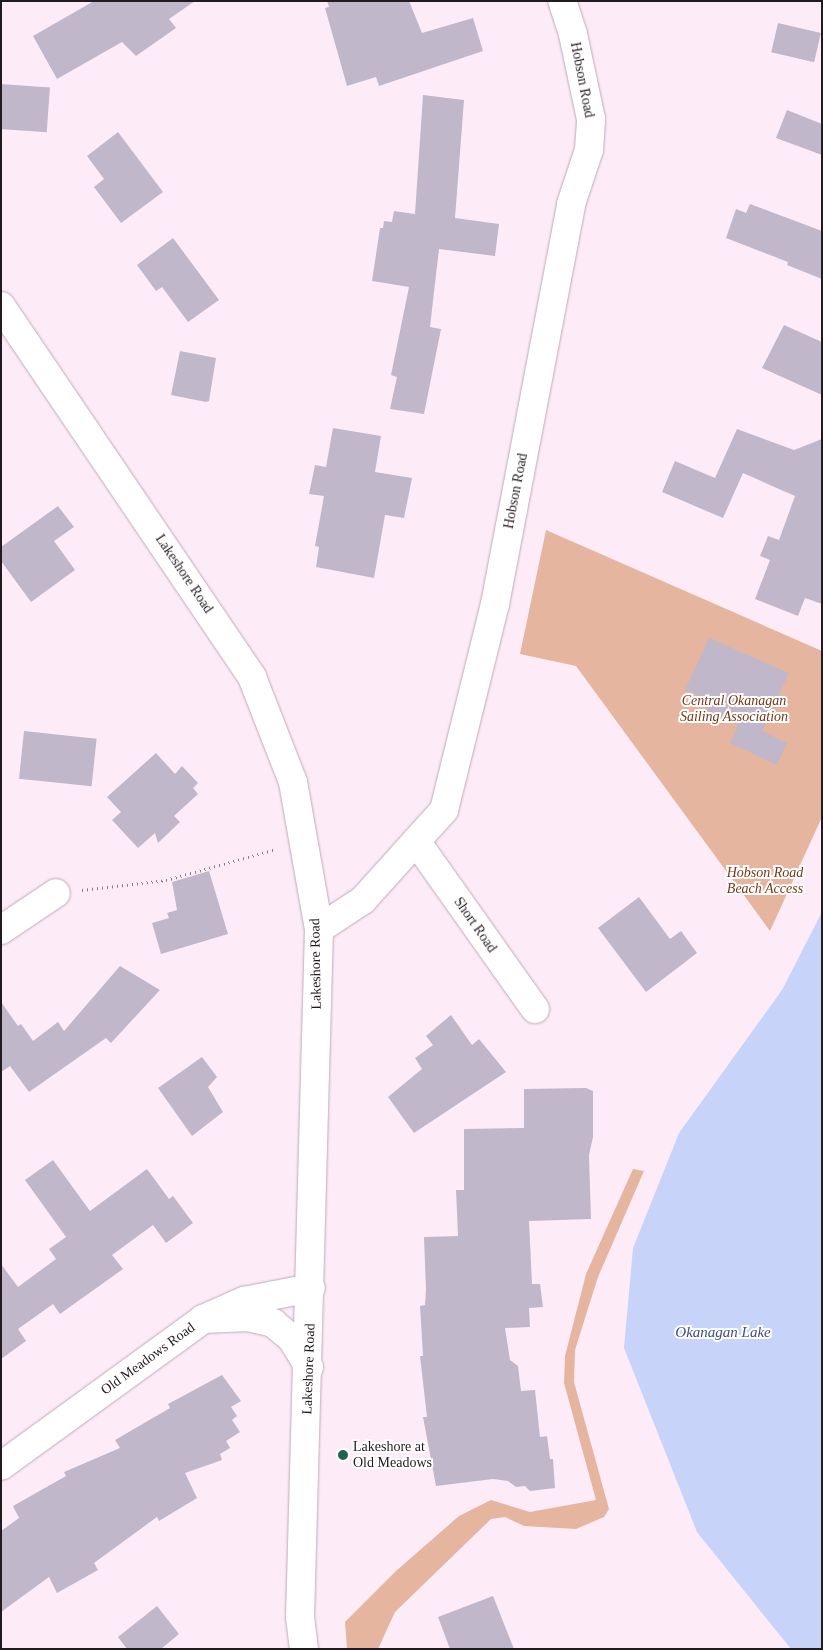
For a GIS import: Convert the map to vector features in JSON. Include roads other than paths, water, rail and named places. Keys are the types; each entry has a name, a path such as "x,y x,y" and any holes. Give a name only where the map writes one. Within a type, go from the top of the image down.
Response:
{"street":[{"name":"Hobson Road","path":"319,929 363,900 444,810 495,604 572,204 589,150 591,119 573,34 562,1"},
{"name":"Lakeshore Road","path":"1,306 252,677 293,782 319,929 309,1367 300,1617 304,1649"},
{"name":"Short Road","path":"416,841 535,1009"},
{"path":"1,930 56,893"},
{"name":"Old Meadows Road","path":"1,1466 203,1319 244,1301 311,1288"},
{"path":"203,1319 248,1317 273,1323 292,1340 309,1367"}],"water":[{"name":"Okanagan Lake","path":"822,912 822,1649 791,1649 697,1532 624,1348 633,1248 679,1133 782,990"}],"place":[{"name":"Lakeshore at Old Meadows","path":"343,1455"}],"park label":[{"name":"Central Okanagan Sailing Association","path":"734,710"},
{"name":"Hobson Road Beach Access","path":"765,882"}]}
